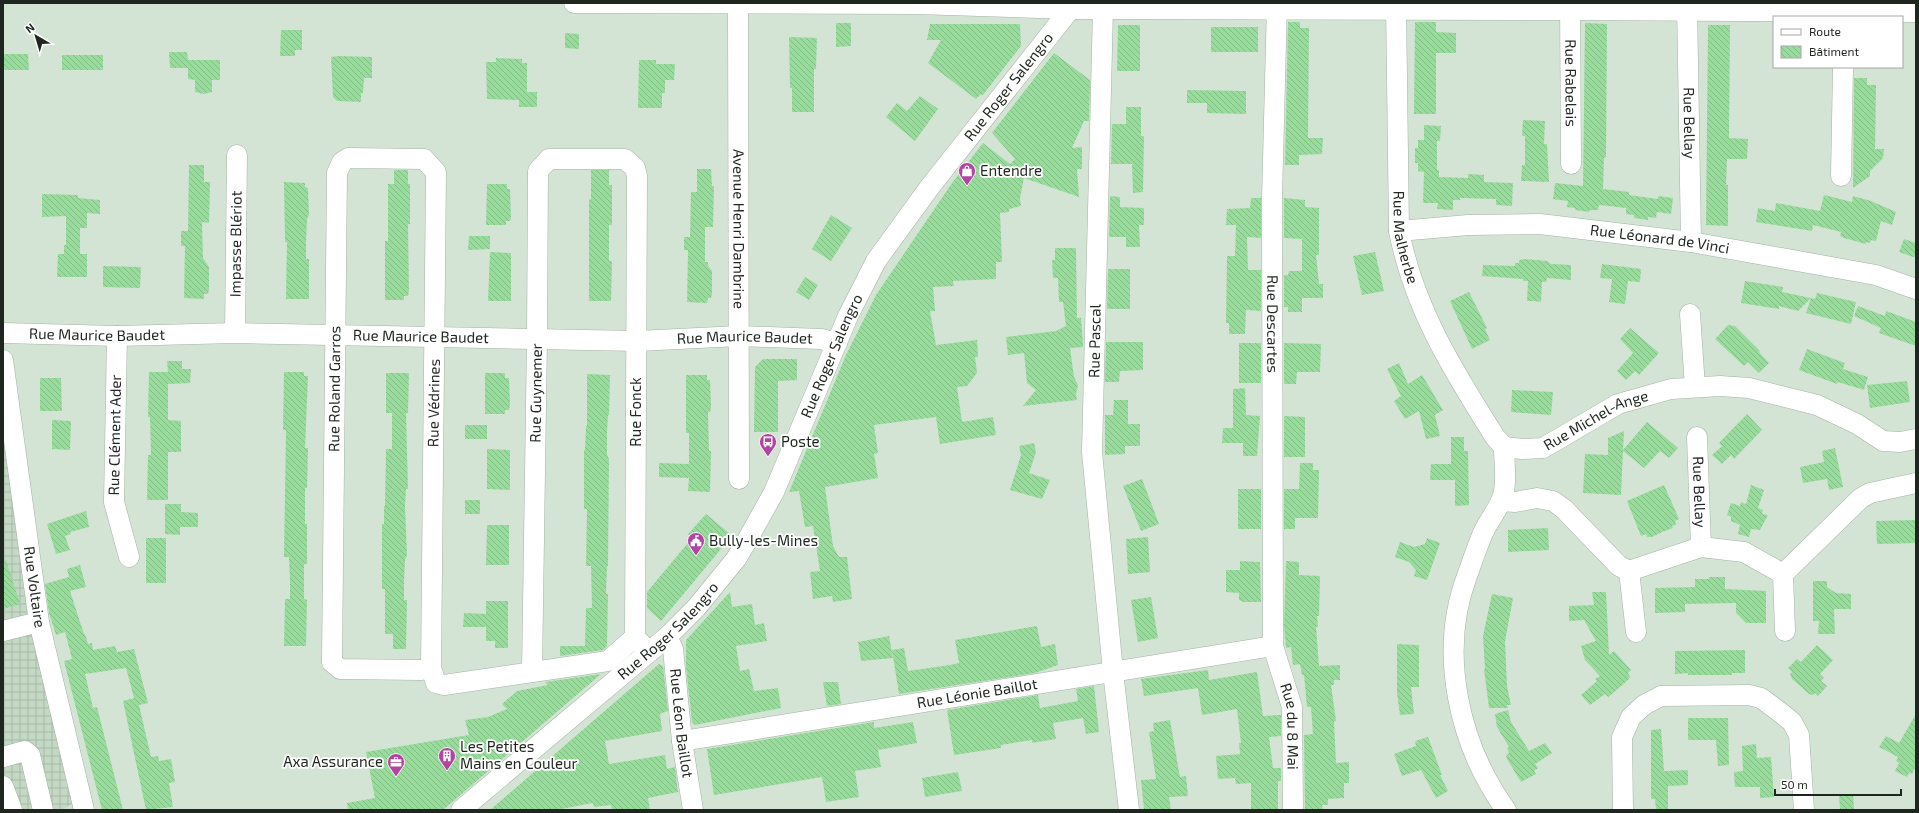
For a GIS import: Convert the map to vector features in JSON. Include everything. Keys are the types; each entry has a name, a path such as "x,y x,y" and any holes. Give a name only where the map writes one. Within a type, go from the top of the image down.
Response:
{"street":[{"path":"574,3 916,4 1072,6 1103,9 1277,6 1570,6 1916,12"},
{"name":"Avenue Henri Dambrine","path":"738,4 739,479"},
{"name":"Rue Roger Salengro","path":"461,810 667,636 696,608 736,559 746,544 774,492 848,316 876,260 929,188 1072,6"},
{"name":"Rue Descartes","path":"1273,646 1272,199 1277,6"},
{"name":"Rue Malherbe","path":"1396,6 1399,231 1412,283 1431,328 1462,384 1495,437 1504,447"},
{"name":"Rue Rabelais","path":"1570,6 1571,164"},
{"name":"Rue Bellay","path":"1687,7 1691,242"},
{"name":"Rue Pascal","path":"1103,9 1092,452 1113,672 1129,810"},
{"path":"1841,176 1843,68"},
{"name":"Impasse Blériot","path":"235,333 237,154"},
{"name":"Rue Roland Garros","path":"385,157 348,158 342,162 337,172 332,662 340,669 421,670 431,668"},
{"name":"Rue Védrines","path":"385,157 424,159 436,172 431,668"},
{"name":"Rue Guynemer","path":"532,672 538,171 549,159 625,159 635,168"},
{"name":"Rue Fonck","path":"635,168 637,176 635,637"},
{"name":"Rue Léonard de Vinci","path":"1399,231 1468,225 1540,224 1691,242 1876,274 1916,289"},
{"path":"1690,314 1696,387"},
{"name":"Rue Maurice Baudet","path":"3,333 117,336 235,333 637,341 739,336 821,339 837,343"},
{"name":"Rue Clément Ader","path":"117,336 114,502 129,557"},
{"name":"Rue Voltaire","path":"3,360 39,622 84,810"},
{"name":"Rue Michel-Ange","path":"1504,447 1522,450 1543,448 1618,404 1671,389 1720,386 1749,388 1779,394 1817,405 1857,424 1883,441 1900,442 1916,440"},
{"name":"Rue Bellay","path":"1697,437 1700,547"},
{"path":"1504,447 1505,480 1501,500 1484,533 1466,578 1455,630 1454,657 1464,724 1477,760 1493,792 1506,810"},
{"path":"1785,631 1783,574 1861,498 1870,493 1916,483"},
{"path":"1501,500 1515,502 1537,498 1553,501 1564,509 1619,566 1629,571 1700,547 1744,552 1783,574"},
{"path":"1629,571 1636,632"},
{"path":"3,631 39,622"},
{"name":"Rue Léon Baillot","path":"667,636 673,649 682,741 693,810"},
{"path":"431,668 436,683 444,685 608,661 635,637 648,652"},
{"name":"Rue Léonie Baillot","path":"682,741 1273,646"},
{"name":"Rue du 8 Mai","path":"1273,646 1292,707 1293,810"},
{"path":"1623,810 1622,737 1631,717 1644,705 1661,696 1749,695 1761,698 1776,708 1792,722 1799,735 1804,810"},
{"path":"3,757 25,751 30,755 42,810"},
{"path":"3,786 12,810"}],"shaded area":[{"path":"3,360 24,511 80,799 62,810 3,810"}],"building":[{"path":"1288,22 1300,22 1300,28 1309,28 1308,138 1323,138 1322,154 1299,155 1299,165 1285,165"},
{"path":"1415,22 1436,22 1436,32 1456,33 1456,53 1436,53 1436,114 1414,114"},
{"path":"836,23 851,23 851,46 836,47"},
{"path":"1585,23 1607,24 1606,157 1604,158 1603,189 1629,192 1629,195 1658,199 1658,196 1673,198 1671,214 1657,212 1656,218 1648,217 1648,220 1634,218 1634,215 1626,214 1626,208 1599,205 1598,210 1590,210 1589,212 1567,207 1568,201 1553,199 1555,183 1583,186"},
{"path":"930,24 1020,24 1021,46 983,95 981,94 976,99 928,63 941,40 927,40"},
{"path":"1118,25 1140,25 1140,71 1117,71"},
{"path":"1708,25 1730,25 1729,138 1748,139 1747,159 1727,159 1726,185 1728,185 1728,226 1706,225"},
{"path":"1211,27 1258,27 1258,52 1211,52"},
{"path":"281,30 302,30 302,50 295,50 295,56 280,56"},
{"path":"565,33 579,34 579,49 565,48"},
{"path":"789,37 817,38 816,69 814,69 814,112 792,112"},
{"path":"169,52 187,52 188,60 220,60 220,80 212,80 212,92 204,94 195,92 195,80 188,79 188,68 170,68"},
{"path":"1054,53 1090,80 1089,121 1084,121 1072,148 1082,147 1082,169 1077,169 1079,197 1024,178 1020,198 1021,206 1009,209 1009,212 1000,213 1002,262 996,262 996,279 953,281 954,286 933,287 935,311 930,311 936,345 977,340 978,357 975,357 977,373 967,386 957,387 962,422 993,417 996,435 940,444 936,417 874,425 878,453 874,454 878,478 825,487 833,546 839,557 847,557 852,599 833,602 832,596 813,599 810,572 820,571 813,526 805,527 799,491 789,492 846,355 876,295 952,183 983,143 1010,164 1015,159 992,133"},
{"path":"3,54 28,54 29,70 3,70"},
{"path":"62,55 103,55 103,70 62,70"},
{"path":"331,57 372,57 372,78 364,78 361,102 337,101 333,97"},
{"path":"496,58 522,59 522,63 527,63 527,92 537,92 537,107 519,107 519,100 487,99 486,62 496,62"},
{"path":"639,60 656,60 656,64 675,64 674,80 665,80 665,93 662,93 662,108 638,108"},
{"path":"1854,78 1867,78 1867,85 1876,85 1875,149 1884,149 1883,158 1870,171 1870,176 1853,188"},
{"path":"1187,90 1246,91 1246,114 1207,113 1207,103 1187,103"},
{"path":"920,96 938,109 915,141 886,117 897,103 907,111"},
{"path":"1126,107 1141,107 1141,136 1144,136 1143,192 1133,193 1132,164 1111,164 1112,124 1126,124"},
{"path":"1523,120 1545,121 1544,144 1547,144 1549,182 1521,181 1522,165 1525,165 1525,136 1522,136"},
{"path":"1424,125 1441,126 1440,141 1437,141 1437,170 1439,170 1439,177 1468,178 1468,174 1484,175 1484,182 1513,183 1512,206 1496,205 1496,199 1460,198 1460,200 1453,200 1453,210 1437,209 1438,203 1423,203 1424,172 1418,171 1418,163 1415,163 1415,148 1418,148 1418,140 1424,140"},
{"path":"189,165 204,165 204,182 210,182 209,223 202,222 203,258 209,267 209,290 208,294 204,294 204,299 184,298 185,246 181,246 181,231 188,231"},
{"path":"697,169 711,169 712,186 714,186 713,227 705,227 705,262 708,262 708,266 712,271 712,295 711,298 708,298 707,303 687,302 688,250 684,250 684,237 690,237 691,192 697,192"},
{"path":"394,170 408,170 408,184 410,184 410,224 408,224 409,291 408,296 404,296 404,300 385,300 385,241 388,241 388,184 394,184"},
{"path":"591,170 609,170 609,185 612,185 612,225 609,225 609,261 612,261 611,301 589,301 589,200 591,199"},
{"path":"284,182 305,183 305,187 308,188 309,215 307,219 306,259 309,259 309,299 286,299 287,242 285,242"},
{"path":"487,184 507,184 507,189 510,189 511,217 510,221 506,221 506,225 486,225"},
{"path":"42,194 78,195 78,198 100,200 100,214 87,213 87,228 80,228 80,254 87,254 87,277 57,277 58,254 64,254 64,245 66,245 66,216 42,217"},
{"path":"1824,195 1852,202 1853,196 1871,201 1896,212 1892,225 1881,221 1876,241 1871,240 1870,243 1866,242 1866,244 1844,238 1840,236 1841,232 1813,225 1812,231 1756,222 1758,208 1775,211 1776,203 1820,211"},
{"path":"1110,196 1120,197 1120,207 1144,208 1144,225 1139,225 1140,247 1126,247 1126,237 1109,237"},
{"path":"1251,198 1261,198 1261,238 1247,237 1248,270 1261,270 1261,311 1246,310 1245,334 1229,334 1229,323 1226,323 1227,256 1235,256 1236,225 1226,225 1227,209 1250,208"},
{"path":"1284,198 1305,200 1305,207 1319,208 1319,255 1316,255 1319,284 1323,284 1323,298 1302,298 1302,312 1288,312 1288,307 1284,307 1284,275 1288,275 1289,271 1302,271 1302,239 1284,238"},
{"path":"831,215 852,228 831,261 812,249"},
{"path":"469,236 490,236 490,249 468,250"},
{"path":"1904,239 1916,243 1916,258 1899,252"},
{"path":"1055,248 1076,248 1077,318 1081,318 1083,347 1070,348 1074,377 1078,385 1076,394 1077,400 1023,406 1036,390 1027,383 1024,353 1008,355 1006,337 1056,331 1066,326 1063,302 1059,302 1058,278 1053,278 1052,260 1055,260"},
{"path":"490,252 511,253 511,301 488,301"},
{"path":"1375,252 1384,291 1362,295 1353,256"},
{"path":"1519,260 1547,261 1551,264 1571,265 1571,280 1547,278 1546,282 1542,282 1541,302 1527,301 1528,281 1523,281 1523,279 1482,276 1483,265 1515,266 1515,263 1519,263"},
{"path":"1602,264 1641,269 1640,282 1628,281 1625,304 1609,302 1612,279 1600,278"},
{"path":"103,266 141,267 140,288 103,287"},
{"path":"1108,269 1130,269 1130,309 1107,309"},
{"path":"805,277 818,285 809,300 796,292"},
{"path":"1745,281 1783,287 1782,292 1811,298 1798,311 1779,306 1779,309 1741,303"},
{"path":"1469,292 1487,328 1485,329 1490,340 1472,349 1450,301"},
{"path":"1817,293 1856,302 1851,324 1806,313 1811,298 1815,299"},
{"path":"1858,306 1885,316 1886,311 1916,322 1916,346 1879,333 1881,328 1854,316"},
{"path":"1728,325 1735,326 1760,351 1759,352 1769,363 1759,373 1748,362 1744,366 1715,339"},
{"path":"1630,328 1659,353 1639,375 1635,371 1626,380 1617,371 1633,353 1620,339"},
{"path":"1106,342 1143,342 1143,370 1120,371 1119,382 1105,382"},
{"path":"1239,343 1261,343 1261,383 1239,383"},
{"path":"1284,343 1321,344 1320,372 1297,372 1296,384 1284,384"},
{"path":"1807,349 1845,363 1843,369 1868,377 1864,390 1838,382 1837,384 1799,370"},
{"path":"763,359 797,359 797,380 778,381 778,432 754,432 755,367"},
{"path":"167,361 182,361 182,369 191,369 190,383 168,384 168,420 181,421 181,452 168,452 168,500 147,500 148,455 151,455 150,417 148,417 149,372 168,372"},
{"path":"1399,363 1408,384 1422,375 1443,410 1435,415 1440,436 1426,439 1419,411 1405,419 1394,401 1401,396 1387,369"},
{"path":"284,372 304,372 304,376 308,376 305,448 308,448 307,488 305,488 307,564 304,564 304,599 307,600 306,646 284,646 285,599 290,599 290,581 289,557 284,557 286,430 283,430"},
{"path":"386,373 409,373 408,413 406,413 408,489 406,489 405,506 407,555 405,560 404,582 404,600 407,600 406,649 393,649 393,634 385,634 385,589 382,589 382,524 384,524 385,506 386,449 392,449 392,413 386,413"},
{"path":"485,373 505,373 505,378 509,378 510,405 509,410 505,410 505,414 485,414"},
{"path":"587,374 610,375 607,432 607,455 609,459 608,566 606,594 608,594 607,646 603,650 560,656 560,646 585,646 586,608 592,608 591,566 586,566 587,509 584,509 584,450 587,426"},
{"path":"686,375 707,375 707,380 710,380 711,407 710,412 708,412 709,451 711,451 710,492 688,491 689,478 659,477 659,463 689,464 689,433 686,433"},
{"path":"40,378 61,378 62,411 40,411"},
{"path":"1907,381 1910,402 1870,408 1867,385"},
{"path":"1245,388 1246,415 1260,416 1257,456 1243,456 1243,443 1222,443 1223,428 1233,428 1233,389"},
{"path":"1512,390 1553,392 1551,415 1511,412"},
{"path":"1114,400 1128,400 1128,424 1140,424 1140,446 1125,446 1125,454 1105,455 1105,415 1113,415"},
{"path":"1747,414 1762,430 1734,459 1731,455 1722,464 1712,455 1722,446 1719,443"},
{"path":"1284,416 1305,417 1305,457 1284,457"},
{"path":"52,420 71,421 70,450 52,449"},
{"path":"1647,422 1678,448 1669,458 1660,451 1644,468 1623,451 1621,495 1583,493 1585,454 1608,455 1608,438 1624,431 1623,450"},
{"path":"465,425 487,425 487,439 465,439"},
{"path":"1451,437 1464,437 1464,451 1468,451 1469,505 1455,506 1455,480 1430,480 1431,464 1451,464"},
{"path":"1034,443 1036,452 1029,473 1050,480 1042,499 1010,490 1021,455 1019,446"},
{"path":"1835,448 1843,487 1829,490 1827,479 1803,483 1800,467 1824,462 1822,451"},
{"path":"487,449 510,450 510,490 487,489"},
{"path":"1300,463 1313,463 1313,470 1319,470 1318,518 1295,518 1295,529 1284,529 1284,489 1299,489"},
{"path":"1142,479 1159,524 1141,531 1123,486"},
{"path":"1664,485 1679,519 1675,521 1676,525 1672,526 1673,528 1652,537 1647,537 1646,534 1641,536 1627,501"},
{"path":"1751,485 1764,490 1758,508 1763,510 1762,514 1768,515 1760,530 1751,529 1749,537 1738,534 1740,525 1731,521 1731,517 1727,515 1731,503 1740,506 1741,502 1746,504"},
{"path":"1238,489 1261,489 1261,529 1238,529"},
{"path":"465,500 480,500 480,514 465,514"},
{"path":"165,504 181,504 181,512 198,513 198,527 180,527 180,535 165,534"},
{"path":"86,511 89,527 70,532 71,534 65,536 70,550 56,554 47,524"},
{"name":"Bully-les-Mines","path":"706,514 729,533 723,540 726,543 661,621 647,608 647,592 692,538 688,534"},
{"path":"1916,520 1916,543 1877,544 1876,521"},
{"path":"487,525 509,525 509,565 486,565"},
{"path":"1548,528 1549,550 1508,552 1508,530"},
{"path":"1148,537 1150,572 1128,574 1126,539"},
{"path":"146,538 166,538 166,583 146,583"},
{"path":"1427,538 1440,543 1427,580 1414,576 1416,570 1409,562 1395,557 1400,542 1414,547 1425,544"},
{"path":"6,560 20,604 3,609 3,561"},
{"path":"1240,561 1260,562 1261,602 1243,602 1239,600 1239,593 1226,592 1226,570 1240,570"},
{"path":"1286,561 1299,562 1299,575 1320,576 1319,616 1317,616 1318,627 1316,627 1319,666 1340,665 1340,680 1334,680 1334,685 1331,685 1336,721 1334,722 1336,763 1349,762 1349,783 1344,783 1344,798 1328,799 1328,805 1322,805 1323,810 1305,810 1304,735 1313,734 1311,707 1307,707 1304,675 1302,675 1300,664 1293,665 1291,647 1286,648 1284,625"},
{"path":"80,565 86,587 70,591 84,634 88,644 92,643 93,650 115,646 117,652 134,649 148,703 139,705 151,757 158,756 159,761 171,759 175,782 169,783 173,807 146,810 123,701 134,698 126,668 85,674 93,708 97,707 123,810 102,810 64,661 72,659 65,632 56,635 49,613 45,584 69,577 67,569"},
{"path":"1709,577 1725,577 1725,589 1766,591 1766,623 1746,623 1736,613 1736,603 1685,604 1685,612 1655,613 1655,588 1695,587 1695,579 1709,579"},
{"path":"1813,581 1827,581 1827,587 1836,593 1851,594 1851,609 1834,609 1835,634 1818,634 1819,621 1813,621"},
{"path":"730,592 732,607 752,604 755,625 764,623 767,641 736,646 740,671 749,669 754,691 778,688 781,708 695,725 692,722 686,667 686,640"},
{"path":"1592,592 1606,592 1609,655 1614,651 1631,670 1628,673 1630,677 1629,679 1611,695 1608,697 1605,694 1590,705 1581,695 1597,681 1595,679 1600,676 1585,660 1581,646 1596,641 1584,620 1569,621 1569,606 1594,605"},
{"path":"1492,594 1513,598 1505,641 1507,686 1511,705 1507,705 1508,708 1489,708 1484,669 1483,636"},
{"path":"1151,597 1158,638 1138,642 1131,600"},
{"path":"486,601 508,601 508,648 495,648 495,641 486,641 486,627 463,627 464,613 486,614"},
{"path":"1037,626 1041,647 1055,644 1058,665 1035,673 899,694 892,650 904,648 908,671 950,665 959,663 955,640"},
{"path":"889,636 893,658 861,661 858,642"},
{"path":"1397,644 1419,645 1419,687 1411,687 1414,714 1400,715 1397,693"},
{"path":"1817,645 1833,660 1820,674 1824,678 1821,681 1827,686 1818,696 1815,693 1813,695 1809,694 1792,679 1790,674 1792,672 1788,668 1797,659 1801,662"},
{"path":"1745,650 1745,673 1732,673 1732,675 1688,675 1688,673 1675,674 1675,651"},
{"path":"659,664 663,666 668,711 660,714 662,731 605,741 609,764 665,755 667,769 675,767 678,792 648,798 650,810 612,810 611,805 594,807 593,803 556,810 490,810"},
{"path":"1208,670 1209,680 1257,672 1263,716 1281,715 1281,736 1269,737 1273,768 1281,768 1281,781 1278,781 1278,810 1251,810 1251,783 1236,784 1235,778 1218,779 1216,756 1240,754 1239,743 1241,743 1237,709 1202,715 1198,688 1144,696 1141,679"},
{"path":"601,674 443,810 348,810 347,803 375,798 366,752 469,735 465,720 488,717 507,709 502,704 517,691 548,685 545,682"},
{"path":"823,682 838,682 841,704 827,706"},
{"path":"1094,686 1099,732 1086,734 1083,718 1053,723 1056,739 1032,743 1032,740 1001,745 1001,748 954,755 947,710 1038,695 1040,708 1078,701 1076,689"},
{"path":"1508,710 1511,722 1529,751 1545,743 1552,753 1535,764 1538,768 1534,771 1536,774 1521,782 1507,759 1506,755 1509,753 1507,748 1509,747 1497,727 1495,714"},
{"path":"1916,714 1916,766 1912,774 1909,773 1907,777 1895,771 1899,763 1896,761 1898,757 1879,747 1886,736 1899,743"},
{"path":"1688,718 1728,718 1729,765 1718,766 1716,740 1688,740"},
{"path":"1170,720 1180,777 1186,776 1188,796 1169,797 1171,810 1144,810 1141,780 1156,779 1149,732 1154,731 1153,723"},
{"path":"874,722 874,728 913,722 917,743 878,750 881,767 855,771 859,797 826,802 822,777 714,795 707,749"},
{"path":"1661,729 1664,771 1688,770 1688,785 1668,786 1668,810 1656,810 1655,799 1651,799 1651,730"},
{"path":"1428,737 1442,775 1440,775 1448,791 1436,798 1421,770 1402,776 1394,754 1416,746 1415,741"},
{"path":"1756,744 1757,758 1771,757 1774,797 1760,798 1760,787 1735,787 1734,772 1743,771 1742,746"},
{"path":"958,772 962,791 925,797 922,778"},
{"path":"1853,794 1854,810 1840,810 1839,795"}],"place":[{"name":"Entendre","path":"967,186"},
{"name":"Poste","path":"768,457"},
{"name":"Bully-les-Mines","path":"696,556"},
{"name":"Les Petites Mains en Couleur","path":"447,771"},
{"name":"Axa Assurance","path":"396,777"}]}
